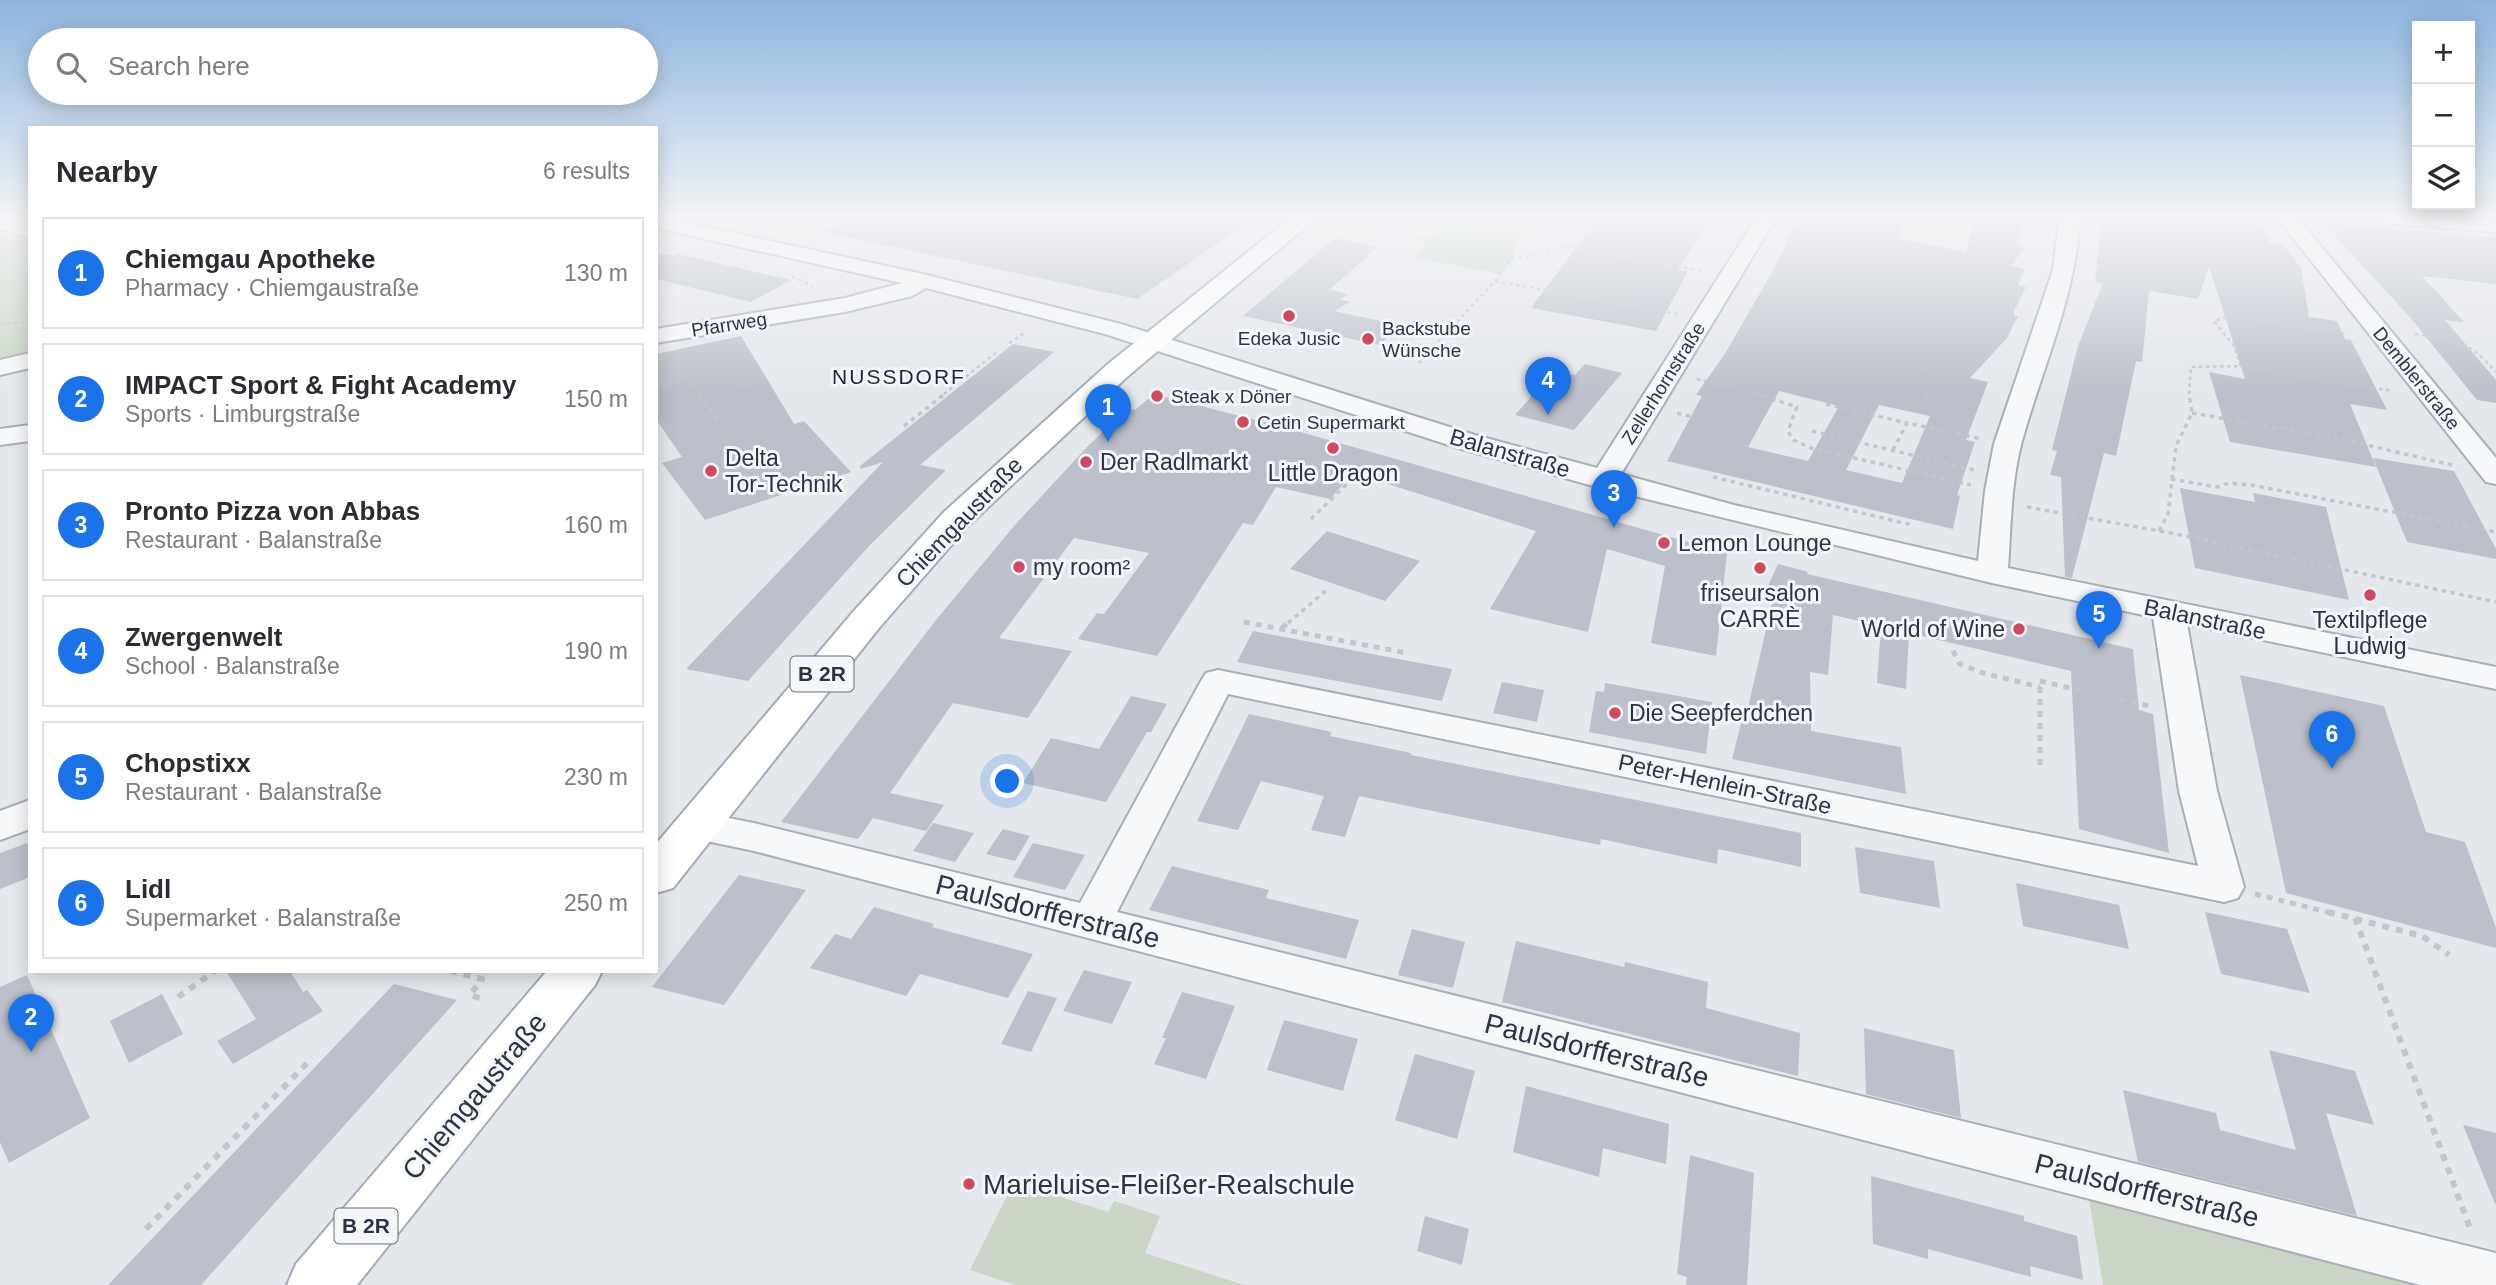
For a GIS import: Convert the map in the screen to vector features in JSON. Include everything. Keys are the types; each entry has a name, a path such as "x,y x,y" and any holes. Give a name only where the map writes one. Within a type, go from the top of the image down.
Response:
{"main road":[{"name":"Chiemgaustraße","path":"658,874 866,620 956,519 1153,341 1233,275"},
{"name":"Chiemgaustraße","path":"318,1285 575,973"}],"street":[{"name":"Balanstraße","path":"896,275 1153,341 1465,441 1728,512 1992,573 2496,678"},
{"name":"Zellerhornstraße","path":"1603,480 1730,275"},
{"path":"1992,573 2000,489 2008,444 2062,275"},
{"name":"Demblerstraße","path":"2334,275 2495,474"},
{"name":"Pfarrweg","path":"658,336 845,305 904,291 923,281"},
{"path":"0,368 28,361"},
{"path":"0,437 28,433"},
{"path":"2168,611 2198,791 2224,887"},
{"name":"Peter-Henlein-Straße","path":"1091,922 1218,681 2224,887"},
{"path":"0,826 28,815"},
{"name":"Paulsdorfferstraße","path":"697,826 754,837 2492,1278"}],"path":[{"path":"796,275 792,277 814,286"},
{"path":"1419,363 1499,275"},
{"path":"1495,281 1703,319"},
{"path":"2241,366 2240,352 2214,321 2221,317 2233,316 2383,335 2464,342 2477,351 2496,372"},
{"path":"0,324 28,322"},
{"path":"1009,343 1026,331"},
{"path":"904,426 997,352"},
{"path":"1917,365 1936,375 1926,396"},
{"path":"2159,531 2168,514 2176,446 2192,412 2189,393 2191,367 2241,366 2435,399"},
{"path":"1669,373 1761,394 1797,407 1788,431 1793,440 1811,448 1977,486"},
{"path":"658,386 691,378 725,434"},
{"path":"712,393 753,384"},
{"path":"1826,404 2008,444"},
{"path":"2192,412 2341,439 2495,474"},
{"path":"1893,450 1907,423"},
{"path":"1812,431 1893,450 2000,489 2159,531 2496,602"},
{"path":"1713,477 1908,524 1909,519"},
{"path":"1311,519 1350,480"},
{"path":"2171,480 2217,487 2230,483 2251,485 2496,532"},
{"path":"1281,629 1329,588"},
{"path":"1244,622 1407,653"},
{"path":"1953,651 1961,664 1983,673 2040,687"},
{"path":"2040,765 2040,681 2083,691"},
{"path":"2224,887 2422,936 2449,955"},
{"path":"2355,918 2492,1278"},
{"path":"178,997 212,973"},
{"path":"458,973 482,979 470,995 482,999"},
{"path":"146,1229 312,1058"}],"green space":[{"path":"0,275 28,275 28,352 0,360"},
{"path":"1014,1182 1108,1212 1114,1201 1160,1216 1145,1253 1244,1285 1015,1285 970,1270"},
{"path":"2089,1199 2414,1285 2103,1285"}],"building":[{"path":"658,275 769,275 791,280 751,302 658,279"},
{"path":"1025,275 1172,275 1137,299"},
{"path":"1291,275 1346,275 1330,289 1348,295 1340,299 1350,302 1334,311 1399,325 1380,345 1243,316"},
{"path":"1556,275 1686,275 1656,331 1531,308"},
{"path":"1771,275 2022,275 2018,285 2026,287 2014,311 2014,316 2018,316 2007,338 1970,378 1988,382 1966,440 1975,442 1957,495 1960,496 1953,529 1667,461 1702,396 1696,395 1726,352","holes":["1779,391 1839,406 1808,461 1748,447","1879,405 1930,416 1902,483 1846,470"]},
{"path":"2096,275 2206,275 2198,299 2149,291 2142,362 2136,361 2116,456 2104,453 2072,578 2065,577 2061,477 2050,475 2057,451 2052,450 2078,346 2103,283 2095,282"},
{"path":"2212,275 2302,275 2309,317 2337,321 2345,339 2351,340 2387,410 2350,404 2376,467 2230,442 2209,372 2245,379"},
{"path":"2371,275 2496,275 2496,284 2422,276 2464,322 2445,320 2496,380 2496,403 2477,400 2409,316"},
{"path":"741,336 794,424 804,421 851,472 705,520 662,463 682,457 658,422 658,354"},
{"path":"1013,344 1054,352 920,465 946,470 869,546 748,681 686,669 883,462 861,469 860,466"},
{"path":"1585,364 1622,373 1574,430 1515,415 1555,370 1575,375"},
{"path":"1154,394 1283,427 1727,553 1716,656 1651,643 1665,566 1607,549 1588,632 1490,609 1536,531 1353,473 1330,499 1276,487 1253,525 1243,523 1157,656 1078,639 1097,613 1104,614 1149,553 1074,538 999,638 1072,651 1028,718 953,703 890,793 944,805 926,831 873,818 858,839 781,822 936,620 1014,526 1087,447 1128,408 1135,410"},
{"path":"2373,458 2454,471 2496,549 2496,559 2407,542"},
{"path":"2180,488 2255,502 2253,493 2326,507 2349,600 2195,568"},
{"path":"1327,531 1420,561 1385,601 1290,569"},
{"path":"1778,564 1808,572 1807,574 2133,649 2139,710 2153,714 2169,853 2079,829 2071,671 1909,633 1906,689 1877,683 1881,626 1833,615 1828,675 1810,672 1811,731 1901,747 1906,794 1732,759 1745,708 1748,708 1775,590 1767,588"},
{"path":"1253,631 1452,669 1442,701 1237,662"},
{"path":"2240,675 2384,706 2426,832 2465,842 2496,928 2496,948 2286,893"},
{"path":"1502,682 1544,690 1537,722 1493,713"},
{"path":"1605,683 1712,702 1706,754 1589,732 1596,691 1604,692"},
{"path":"1131,696 1167,704 1151,732 1147,732 1106,802 1023,783 1051,738 1099,749"},
{"path":"1249,714 1332,732 1330,736 1411,755 1801,833 1801,867 1718,849 1717,864 1601,839 1600,845 1359,796 1345,837 1311,830 1324,796 1261,781 1238,830 1197,821"},
{"path":"933,823 974,833 955,862 913,851"},
{"path":"1003,829 1030,836 1015,861 986,854"},
{"path":"28,843 28,878 0,889 0,853"},
{"path":"1033,843 1085,855 1065,890 1013,877"},
{"path":"1855,847 1934,861 1940,908 1860,893"},
{"path":"1172,866 1269,890 1266,898 1359,920 1346,959 1149,910"},
{"path":"739,875 806,890 724,1005 652,987"},
{"path":"2016,883 2119,905 2129,949 2023,926"},
{"path":"874,907 934,924 932,927 1033,954 1008,998 920,974 906,996 810,968 835,934 851,939"},
{"path":"2205,912 2287,929 2310,993 2221,974"},
{"path":"1412,929 1465,942 1453,988 1398,975"},
{"path":"1516,941 1624,967 1625,962 1708,982 1706,1008 1800,1033 1798,1076 1502,1002"},
{"path":"1084,970 1132,982 1112,1024 1063,1011"},
{"path":"227,973 291,973 303,992 307,990 323,1011 233,1064 217,1041 256,1019"},
{"path":"27,975 90,1118 9,1163 0,1142 0,987"},
{"path":"394,984 457,1000 201,1285 108,1285"},
{"path":"1028,991 1057,998 1031,1052 1001,1044"},
{"path":"1182,992 1235,1006 1206,1079 1154,1064"},
{"path":"162,994 183,1034 129,1063 110,1021"},
{"path":"1284,1020 1358,1039 1343,1091 1267,1070"},
{"path":"1864,1028 1954,1050 1961,1118 1866,1094"},
{"path":"2269,1050 2355,1071 2374,1125 2326,1113 2357,1216 2138,1162 2123,1090 2216,1113 2220,1130 2296,1150"},
{"path":"1415,1054 1475,1071 1457,1139 1395,1120"},
{"path":"1526,1086 1669,1124 1666,1164 1603,1148 1599,1177 1513,1152"},
{"path":"2463,1125 2496,1133 2496,1204 2495,1204"},
{"path":"1690,1155 1754,1173 1747,1285 1686,1285 1687,1277 1677,1274"},
{"path":"1871,1176 2024,1216 2024,1221 2077,1236 2083,1280 2030,1266 2031,1277 1928,1249 1928,1259 1873,1244"},
{"path":"1425,1216 1469,1229 1462,1265 1417,1251"}],"place":[{"name":"Edeka Jusic","path":"1289,316"},
{"name":"Backstube Wünsche","path":"1368,339"},
{"name":"Steak x Döner","path":"1157,396"},
{"name":"Zwergenwelt","path":"1548,415"},
{"name":"Cetin Supermarkt","path":"1243,422"},
{"name":"Chiemgau Apotheke","path":"1108,442"},
{"name":"Little Dragon","path":"1333,448"},
{"name":"Der Radlmarkt","path":"1086,462"},
{"name":"Delta Tor-Technik","path":"711,471"},
{"name":"Pronto Pizza von Abbas","path":"1614,528"},
{"name":"Lemon Lounge","path":"1664,543"},
{"name":"my room²","path":"1019,567"},
{"name":"friseursalon CARRÈ","path":"1760,568"},
{"name":"Textilpflege Ludwig","path":"2370,595"},
{"name":"World of Wine","path":"2019,629"},
{"name":"Chopstixx","path":"2099,649"},
{"name":"Die Seepferdchen","path":"1615,713"},
{"name":"Lidl","path":"2332,769"},
{"name":"IMPACT Sport & Fight Academy","path":"31,1052"},
{"name":"Marieluise-Fleißer-Realschule","path":"969,1184"}],"district":[{"name":"NUSSDORF","path":"899,377"}]}
